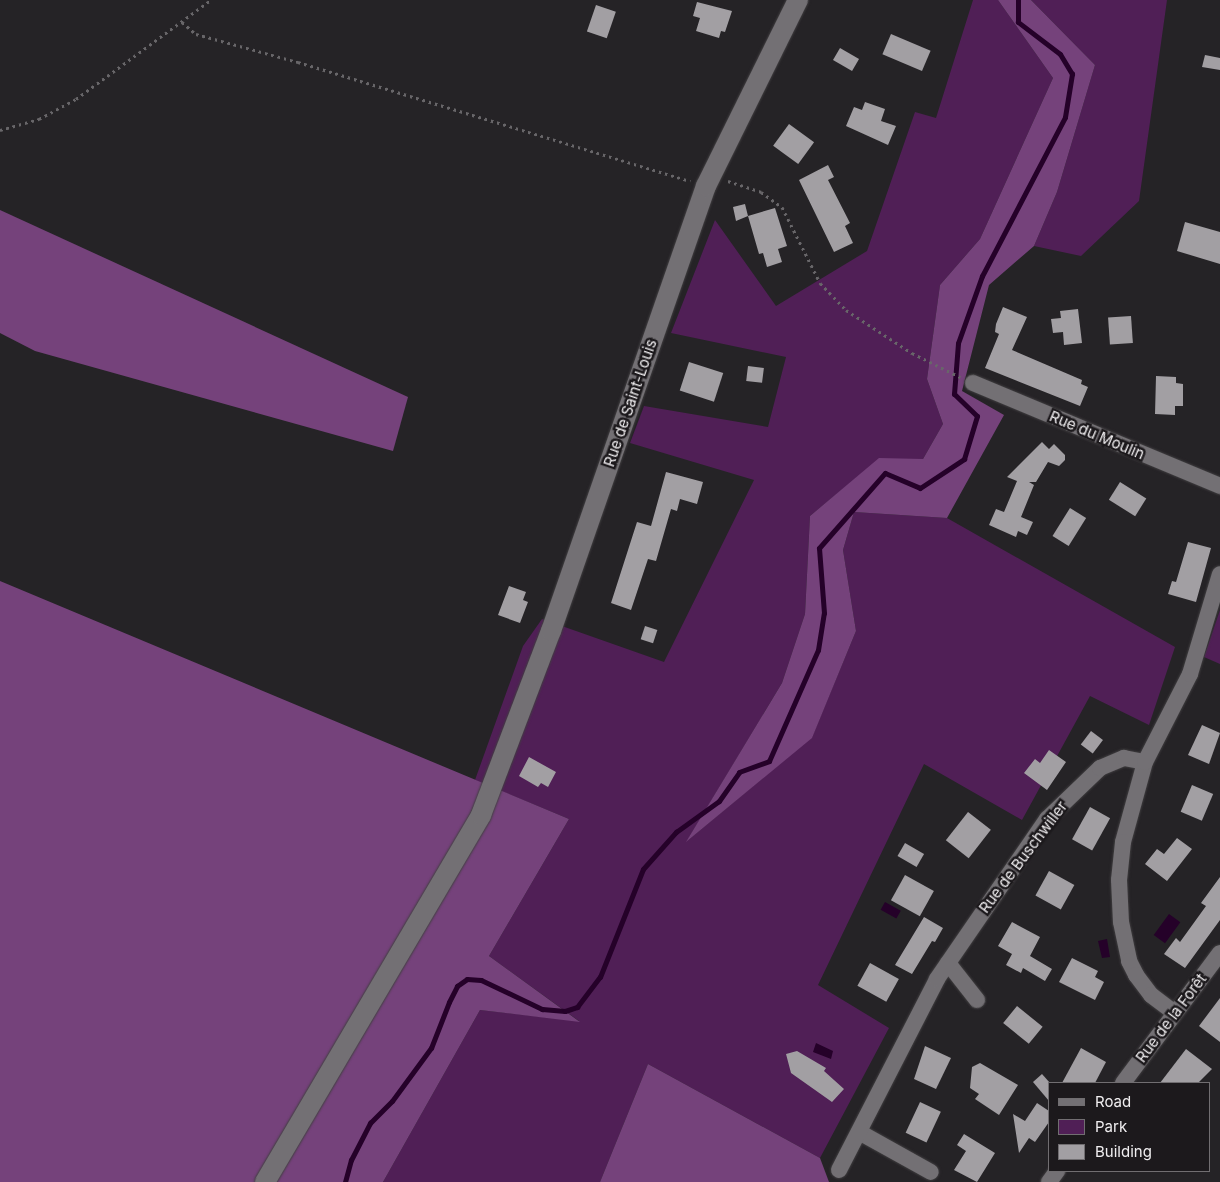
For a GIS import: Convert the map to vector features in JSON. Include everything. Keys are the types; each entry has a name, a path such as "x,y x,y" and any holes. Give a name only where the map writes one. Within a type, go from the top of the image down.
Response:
{"street":[{"name":"Rue de Saint-Louis","path":"265,1182 481,816 551,631 708,181 798,0"},
{"name":"Rue du Moulin","path":"970,381 1220,486"},
{"path":"1176,1013 1151,995 1136,975 1127,954 1121,922 1119,880 1124,842 1145,762 1190,674 1220,574"},
{"name":"Rue de Buschwiller","path":"839,1170 860,1132 924,1002 948,963 1047,819 1083,782 1117,760 1124,758 1145,762"},
{"name":"Rue de la Forêt","path":"1124,1082 1220,953"},
{"path":"948,963 977,1000"},
{"path":"860,1132 931,1172"}],"path":[{"path":"0,130 38,119 76,99 211,0"},
{"path":"182,22 196,34 708,181 761,192 782,206 820,283 833,299 881,334 945,370 970,381"}],"green space":[{"path":"973,0 998,0 1053,78 980,239 940,285 927,379 943,424 923,459 879,459 810,516 805,614 782,683 687,841 812,737 856,631 843,550 854,512 947,518 1175,647 1149,725 1090,696 1022,820 924,764 818,985 889,1028 820,1158 648,1064 600,1182 383,1182 480,1010 579,1021 489,956 569,819 475,780 523,646 542,619 664,662 754,480 630,443 644,406 768,427 786,357 671,333 715,220 776,306 867,251 915,112 936,118"},
{"path":"1031,0 1167,0 1139,201 1081,256 1034,246 1057,192 1095,65"},
{"path":"1220,610 1220,664 1204,657"}],"shaded area":[{"path":"998,0 1031,0 1095,65 1057,192 1034,246 989,285 962,391 1004,415 947,518 854,512 843,550 856,631 812,738 686,842 782,683 805,614 810,516 879,458 923,459 943,424 927,379 940,285 980,239 1053,78"},
{"path":"0,210 408,397 393,451 35,351 0,333"},
{"path":"0,581 569,819 489,956 580,1022 480,1010 383,1182 0,1182"},
{"path":"885,902 901,911 896,919 881,910"},
{"path":"1169,914 1180,922 1165,943 1154,935"},
{"path":"1107,939 1110,957 1102,958 1098,941"},
{"path":"816,1043 833,1051 831,1059 813,1052"},
{"path":"648,1064 820,1158 829,1182 600,1182"}],"building":[{"path":"697,2 732,11 725,32 721,31 719,38 696,31 700,18 693,16"},
{"path":"596,5 616,12 607,38 587,31"},
{"path":"891,34 931,51 922,71 882,54"},
{"path":"840,48 859,59 852,71 833,60"},
{"path":"1205,55 1220,58 1220,70 1202,67"},
{"path":"865,102 885,109 881,121 896,126 888,145 846,126 854,107 862,110"},
{"path":"789,124 814,142 798,164 773,146"},
{"path":"828,165 834,177 828,180 850,223 845,226 853,243 834,252 799,180"},
{"path":"745,204 748,216 736,221 733,207"},
{"path":"775,208 787,246 778,249 782,262 767,267 763,253 759,254 748,216"},
{"path":"1185,222 1220,232 1220,264 1177,251"},
{"path":"1003,307 1027,317 1012,350 1082,380 1081,384 1088,387 1080,406 985,368 999,334 995,332 996,324"},
{"path":"1078,309 1082,343 1064,345 1063,332 1053,333 1051,319 1061,318 1060,311"},
{"path":"1131,316 1133,343 1110,345 1108,318"},
{"path":"689,362 723,373 714,402 680,391"},
{"path":"748,366 764,368 762,383 746,381"},
{"path":"1156,376 1176,377 1176,383 1183,384 1183,406 1175,406 1175,415 1155,414"},
{"path":"1042,442 1049,449 1054,444 1065,455 1065,460 1059,466 1048,462 1036,482 1029,482 1034,485 1021,517 1033,522 1027,535 1018,531 1016,537 989,525 996,509 1004,512 1017,481 1007,477"},
{"path":"666,472 703,482 697,504 680,499 677,511 671,509 656,561 648,559 631,610 611,603 637,522 651,526"},
{"path":"1120,482 1146,498 1135,516 1109,500"},
{"path":"1070,508 1086,518 1069,546 1053,536"},
{"path":"1188,542 1211,548 1196,602 1168,594 1172,581 1176,582"},
{"path":"509,586 526,592 523,600 528,602 520,623 498,615"},
{"path":"645,626 657,630 653,643 641,639"},
{"path":"1202,725 1220,733 1209,764 1188,755"},
{"path":"1091,731 1103,740 1093,754 1081,745"},
{"path":"1049,750 1066,762 1047,790 1024,773 1035,759 1040,763"},
{"path":"529,757 556,772 548,787 541,783 538,787 519,776"},
{"path":"1192,785 1213,794 1202,821 1181,812"},
{"path":"1090,807 1110,818 1092,851 1072,839"},
{"path":"968,812 991,830 969,858 946,840"},
{"path":"1177,838 1192,849 1167,881 1145,864 1157,849 1164,854"},
{"path":"905,843 924,854 917,867 898,856"},
{"path":"1049,871 1074,885 1061,910 1035,895"},
{"path":"905,875 934,891 920,916 891,900"},
{"path":"1220,877 1220,920 1185,968 1164,954 1176,938 1180,942 1206,906 1201,903"},
{"path":"924,917 943,928 935,942 932,941 912,974 895,965"},
{"path":"1012,922 1040,937 1030,956 1052,969 1045,981 1023,968 1021,973 1006,965 1012,954 998,946"},
{"path":"1072,958 1098,971 1095,977 1104,982 1095,1000 1059,982"},
{"path":"870,963 899,979 886,1002 857,986"},
{"path":"1220,998 1220,1042 1199,1026"},
{"path":"1017,1006 1043,1027 1029,1044 1003,1023"},
{"path":"925,1046 951,1058 936,1089 914,1079"},
{"path":"1081,1048 1106,1062 1096,1082 1063,1082"},
{"path":"1186,1049 1212,1069 1199,1082 1161,1082"},
{"path":"797,1051 826,1068 824,1071 844,1089 832,1102 791,1073 786,1054"},
{"path":"980,1063 1018,1085 999,1115 975,1099 979,1094 970,1088 972,1067"},
{"path":"1042,1074 1049,1082 1048,1100 1033,1082"},
{"path":"920,1102 941,1112 926,1143 906,1133"},
{"path":"1037,1103 1048,1110 1048,1123 1035,1142 1029,1138 1019,1153 1013,1114 1025,1121"},
{"path":"964,1134 995,1153 977,1182 954,1170 966,1151 957,1145"}],"waterway":[{"path":"345,1182 351,1160 370,1123 392,1101 431,1048 457,986 467,979 481,980 542,1009 565,1011 577,1007 600,977 643,869 676,832 719,801 739,772 769,761 818,650 824,613 819,548 885,473 920,488 964,459 977,416 954,394 958,343 982,276 1065,117 1072,74 1060,54 1018,22 1018,0"}]}
